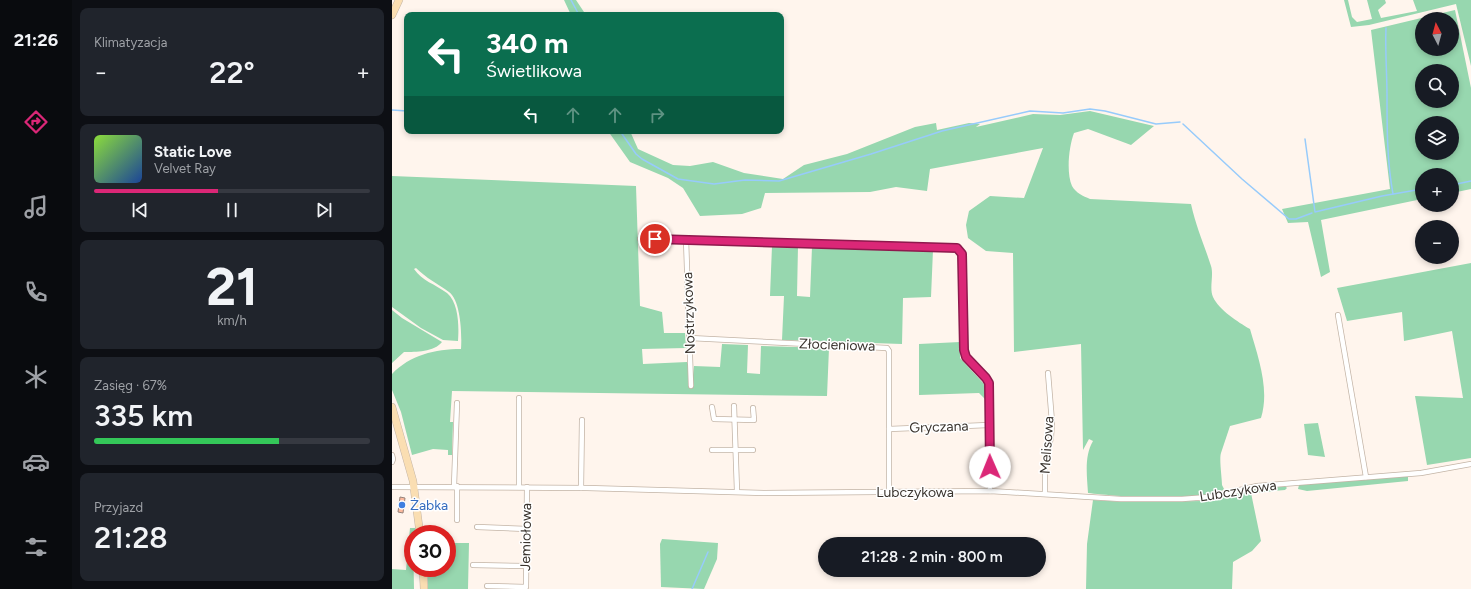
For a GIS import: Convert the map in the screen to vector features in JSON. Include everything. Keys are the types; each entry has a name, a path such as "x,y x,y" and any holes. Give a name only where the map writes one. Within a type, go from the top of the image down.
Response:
{"street":[{"path":"392,15 399,0"},
{"path":"640,239 686,239 957,248 962,254 964,353 989,383 990,491"},
{"name":"Nostrzykowa","path":"686,239 691,386"},
{"path":"1338,315 1366,477"},
{"name":"Złocieniowa","path":"690,338 887,348 889,351 889,492"},
{"name":"Melisowa","path":"1045,493 1045,466 1051,437 1052,422 1048,373"},
{"path":"518,398 519,487"},
{"path":"457,404 456,486 458,520"},
{"path":"734,406 737,491"},
{"path":"392,407 414,487 419,525"},
{"path":"712,407 714,420 754,420 753,408"},
{"path":"581,488 582,420"},
{"name":"Gryczana","path":"889,429 989,425"},
{"path":"712,450 753,450"},
{"path":"392,455 394,459 392,462"},
{"name":"Lubczykowa","path":"392,488 456,486 737,491 990,491 1045,493 1121,499 1198,498 1257,486 1439,471 1471,464"},
{"name":"Jemiołowa","path":"487,586 526,587 527,487"},
{"path":"477,527 527,529"},
{"path":"473,565 526,566"},
{"path":"423,577 424,589"}],"green space":[{"path":"564,0 576,0 584,12 570,12"},
{"path":"1344,0 1348,0 1352,17 1357,22 1372,19 1367,0 1385,0 1386,3 1378,10 1381,18 1417,11 1413,0 1471,0 1471,66 1456,4 1423,12 1415,12 1415,14 1369,25 1351,27"},
{"path":"1415,20 1415,56 1459,56 1459,30 1471,88 1471,189 1459,192 1459,168 1415,168 1415,200 1321,220 1330,272 1321,277 1308,222 1288,223 1282,209 1390,189 1371,30"},
{"path":"1090,111 1154,126 1131,145 1088,129 1074,133 1071,145 1069,167 1072,186 1080,194 1090,199 1191,204 1211,266 1211,290 1213,297 1224,311 1250,329 1264,384 1261,418 1230,426 1220,456 1222,485 1224,489 1215,494 1180,498 1159,498 1088,493 1087,460 1093,441 1089,439 1083,450 1081,344 1014,352 1013,253 986,251 968,238 966,225 969,211 990,196 1024,198 1043,148 930,169 927,191 896,187 870,192 765,193 761,208 742,214 700,216 683,188 668,178 630,162 610,134 631,134 638,149 673,165 690,166 713,162 744,173 783,179 804,165 847,154 915,127 936,123 937,130 969,123 980,124 976,127 1033,114 1060,115"},
{"path":"392,176 636,186 640,306 662,312 664,333 685,333 686,348 642,349 643,364 687,362 693,375 694,366 720,367 722,344 748,345 747,373 760,374 761,346 829,348 827,396 452,391 450,422 453,422 452,455 448,455 448,450 433,449 412,455 401,412 392,390 392,374 407,362 424,354 442,350 461,349 461,327 458,310 453,296 416,268 414,269 421,277 451,297 456,309 458,341 443,340 421,328 392,307"},
{"path":"772,246 798,246 797,296 810,297 812,247 933,250 931,297 903,298 902,344 782,340 784,296 770,296"},
{"path":"1471,263 1471,458 1427,465 1415,396 1463,398 1452,331 1404,341 1402,312 1347,321 1337,288"},
{"path":"392,310 402,318 442,342 430,350 404,352 392,363"},
{"path":"960,342 960,358 985,385 986,400 979,393 919,395 919,344"},
{"path":"1318,423 1325,457 1308,455 1304,424"},
{"path":"1408,475 1408,481 1307,491 1298,489 1299,485"},
{"path":"1285,486 1287,488 1285,490 1251,493 1261,541 1252,551 1233,562 1232,589 1086,589 1087,544 1093,500 1126,502 1203,501 1258,487"},
{"path":"662,539 718,543 717,559 704,589 661,587 660,544"},
{"path":"456,543 469,543 468,589 428,589 427,577 456,577"},
{"path":"392,569 404,570 404,577 414,577 414,589 392,589"}],"building":[{"name":"Żabka","path":"400,497 405,498 403,513 398,512"}],"waterway":[{"path":"571,0 577,12"},
{"path":"1386,28 1388,145 1393,194"},
{"path":"622,134 636,154 642,159 678,179 714,184 745,180 779,181 942,131 1030,111 1063,113 1090,109 1105,111 1156,124 1180,122"},
{"path":"392,110 404,111"},
{"path":"1183,124 1242,179 1289,219 1296,219 1312,213"},
{"path":"1305,139 1315,212 1382,196 1415,190"},
{"path":"1459,184 1471,181"},
{"path":"692,589 708,552"}],"place":[{"name":"Żabka","path":"402,505"}],"route":[{"path":"655,239 957,248 960,250 962,254 964,353 989,383 990,467"}]}
